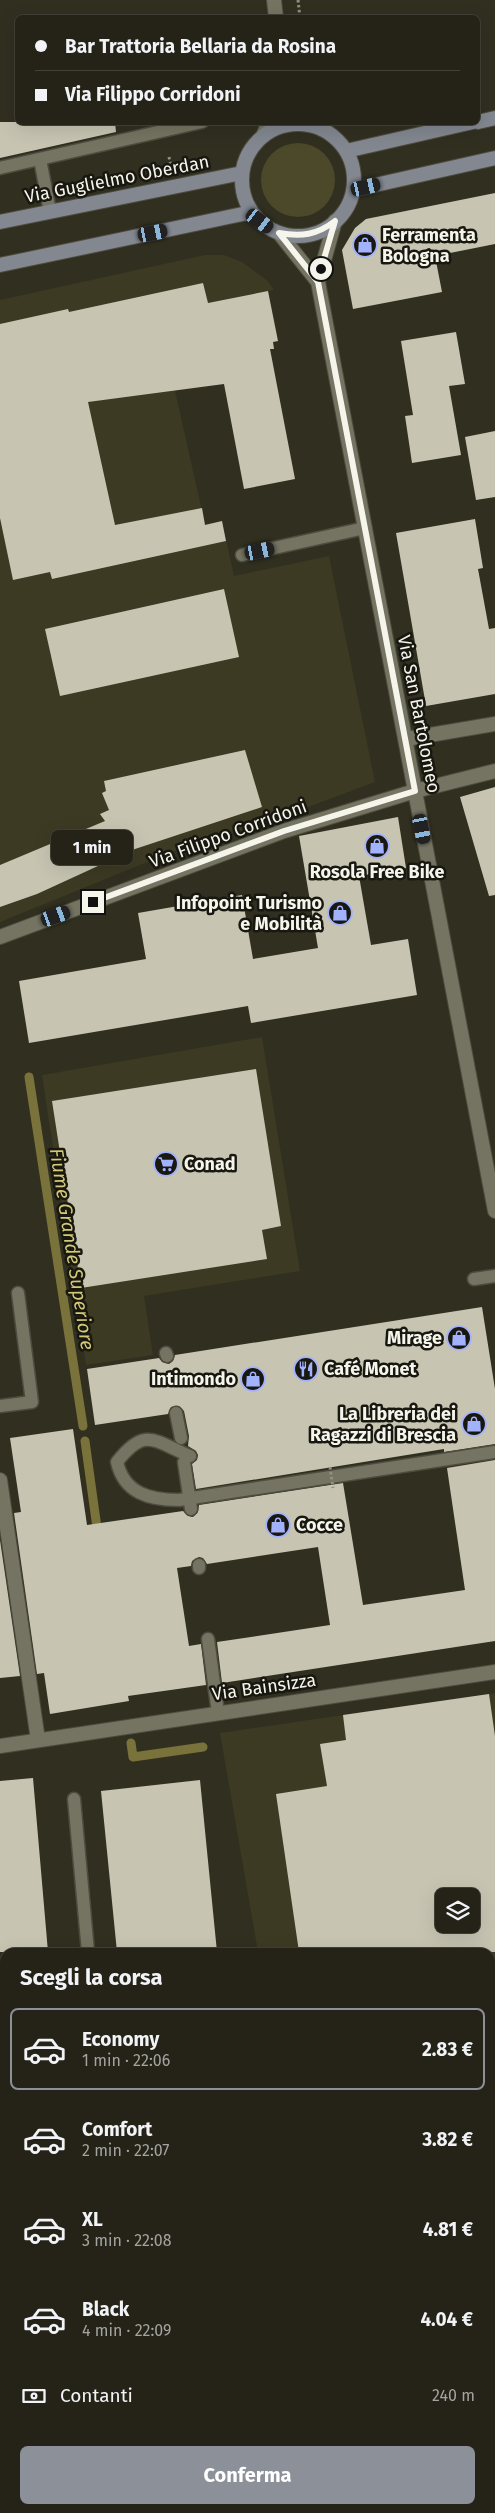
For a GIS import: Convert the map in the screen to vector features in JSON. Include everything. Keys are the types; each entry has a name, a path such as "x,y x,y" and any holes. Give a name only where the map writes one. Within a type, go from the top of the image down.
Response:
{"main road":[{"path":"480,122 495,118"},
{"path":"288,125 276,128 263,136 245,159 242,173 243,194 252,212 269,228 279,233 294,236 309,235 323,230 335,221 347,207 353,190 354,177 346,151 336,138 319,126"},
{"path":"346,151 460,125"},
{"path":"353,190 495,158"},
{"name":"Via Guglielmo Oberdan","path":"0,222 242,173"},
{"path":"0,265 252,212"}],"street":[{"path":"274,0 276,15"},
{"path":"263,136 268,125"},
{"name":"Via San Bartolomeo","path":"335,221 318,282 495,1211"},
{"name":"Via San Bartolomeo","path":"279,233 318,282"},
{"path":"406,739 495,724"},
{"name":"Via Filippo Corridoni","path":"0,937 284,831 415,791 495,771"},
{"path":"0,1480 38,1740"},
{"name":"Via Bainsizza","path":"0,1746 495,1672"}],"lane":[{"path":"0,168 189,125"},
{"path":"40,159 50,212"},
{"path":"242,555 365,528"},
{"path":"474,1279 495,1276"},
{"path":"0,1406 32,1402 18,1293"},
{"path":"176,1413 180,1438"},
{"path":"190,1504 187,1459 150,1439 140,1440 130,1446 117,1462 120,1475 127,1486 153,1498 190,1504 397,1472 495,1452"},
{"path":"208,1638 218,1713"},
{"path":"74,1799 88,1948"}],"path":[{"path":"298,0 300,15"},
{"path":"330,1467 333,1488"}],"shaded area":[{"path":"298,143 312,146 324,154 332,166 335,180 332,194 324,206 312,214 298,217 284,214 272,206 264,194 261,180 264,166 272,154 284,146"},
{"path":"205,255 224,255 242,262 267,280 274,290 208,303 175,391 205,524 222,521 234,576 329,556 375,782 268,822 172,852 0,922 0,300"},
{"name":"Conad","path":"262,1037 300,1271 144,1296 153,1355 86,1365 42,1075"},
{"path":"495,1693 495,1948 257,1948 220,1733"}],"building":[{"path":"0,122 15,122 15,125 115,125 116,132 0,158"},
{"path":"495,193 495,244 435,256 442,292 353,309 342,250 355,228 366,219"},
{"path":"203,283 208,303 268,291 278,341 273,342 274,349 270,349 295,479 244,489 224,384 88,402 115,525 202,508 205,525 222,521 226,541 52,579 50,572 13,580 0,518 0,324 68,309 69,312"},
{"path":"456,332 465,384 449,386 461,455 412,463 405,416 413,415 401,341"},
{"path":"495,431 495,497 476,500 465,437"},
{"path":"475,519 483,568 478,569 489,629 495,628 495,694 426,706 396,533"},
{"path":"224,589 239,657 60,696 45,629"},
{"path":"245,750 262,807 135,849 37,894 0,907 0,865 105,821 100,814 109,810 102,793 106,791 104,781"},
{"path":"495,787 495,895 489,896 460,797"},
{"path":"398,817 406,868 359,876 371,945 408,939 417,995 251,1023 248,1006 29,1043 19,981 146,959 138,913 242,895 253,959 318,948 299,836"},
{"name":"Conad","path":"256,1069 281,1226 262,1230 267,1259 81,1288 52,1101"},
{"path":"482,1307 495,1389 495,1444 444,1452 444,1449 196,1489 192,1464 197,1460 198,1455 196,1451 188,1446 189,1436 184,1411 179,1406 171,1407 168,1414 95,1425 87,1369 159,1358 162,1362 169,1364 173,1361 175,1355"},
{"path":"73,1429 87,1525 183,1511 188,1516 193,1517 198,1512 199,1505 343,1483 363,1605 465,1590 447,1468 495,1460 495,1641 222,1683 217,1642 330,1625 318,1547 207,1564 203,1558 199,1557 192,1561 191,1566 177,1568 189,1646 201,1644 206,1685 128,1696 129,1701 50,1714 44,1673 37,1674 14,1513 21,1512 10,1438"},
{"path":"0,1540 20,1676 0,1678"},
{"path":"489,1694 495,1736 495,1948 298,1948 276,1794 327,1786 320,1744 346,1740 343,1715"},
{"path":"33,1778 48,1948 0,1948 0,1781"},
{"path":"200,1780 217,1948 117,1948 101,1791"}],"waterway":[{"name":"Fiume Grande Superiore","path":"29,1077 83,1426"},
{"name":"Fiume Grande Superiore","path":"85,1441 98,1535"},
{"name":"Fiume Grande Superiore","path":"131,1743 133,1757 203,1747"}],"place":[{"name":"Ferramenta Bologna","path":"365,245"},
{"name":"Rosola Free Bike","path":"377,846"},
{"name":"Infopoint Turismo e Mobilità","path":"340,913"},
{"name":"Conad","path":"166,1164"},
{"name":"Mirage","path":"459,1338"},
{"name":"Café Monet","path":"306,1369"},
{"name":"Intimondo","path":"253,1379"},
{"name":"La Libreria dei Ragazzi di Brescia","path":"474,1424"},
{"name":"Cocce","path":"278,1525"}],"route":[{"path":"93,902 284,831 415,791 318,282 279,233 294,236 309,235 323,230 335,221 321,269"}]}
